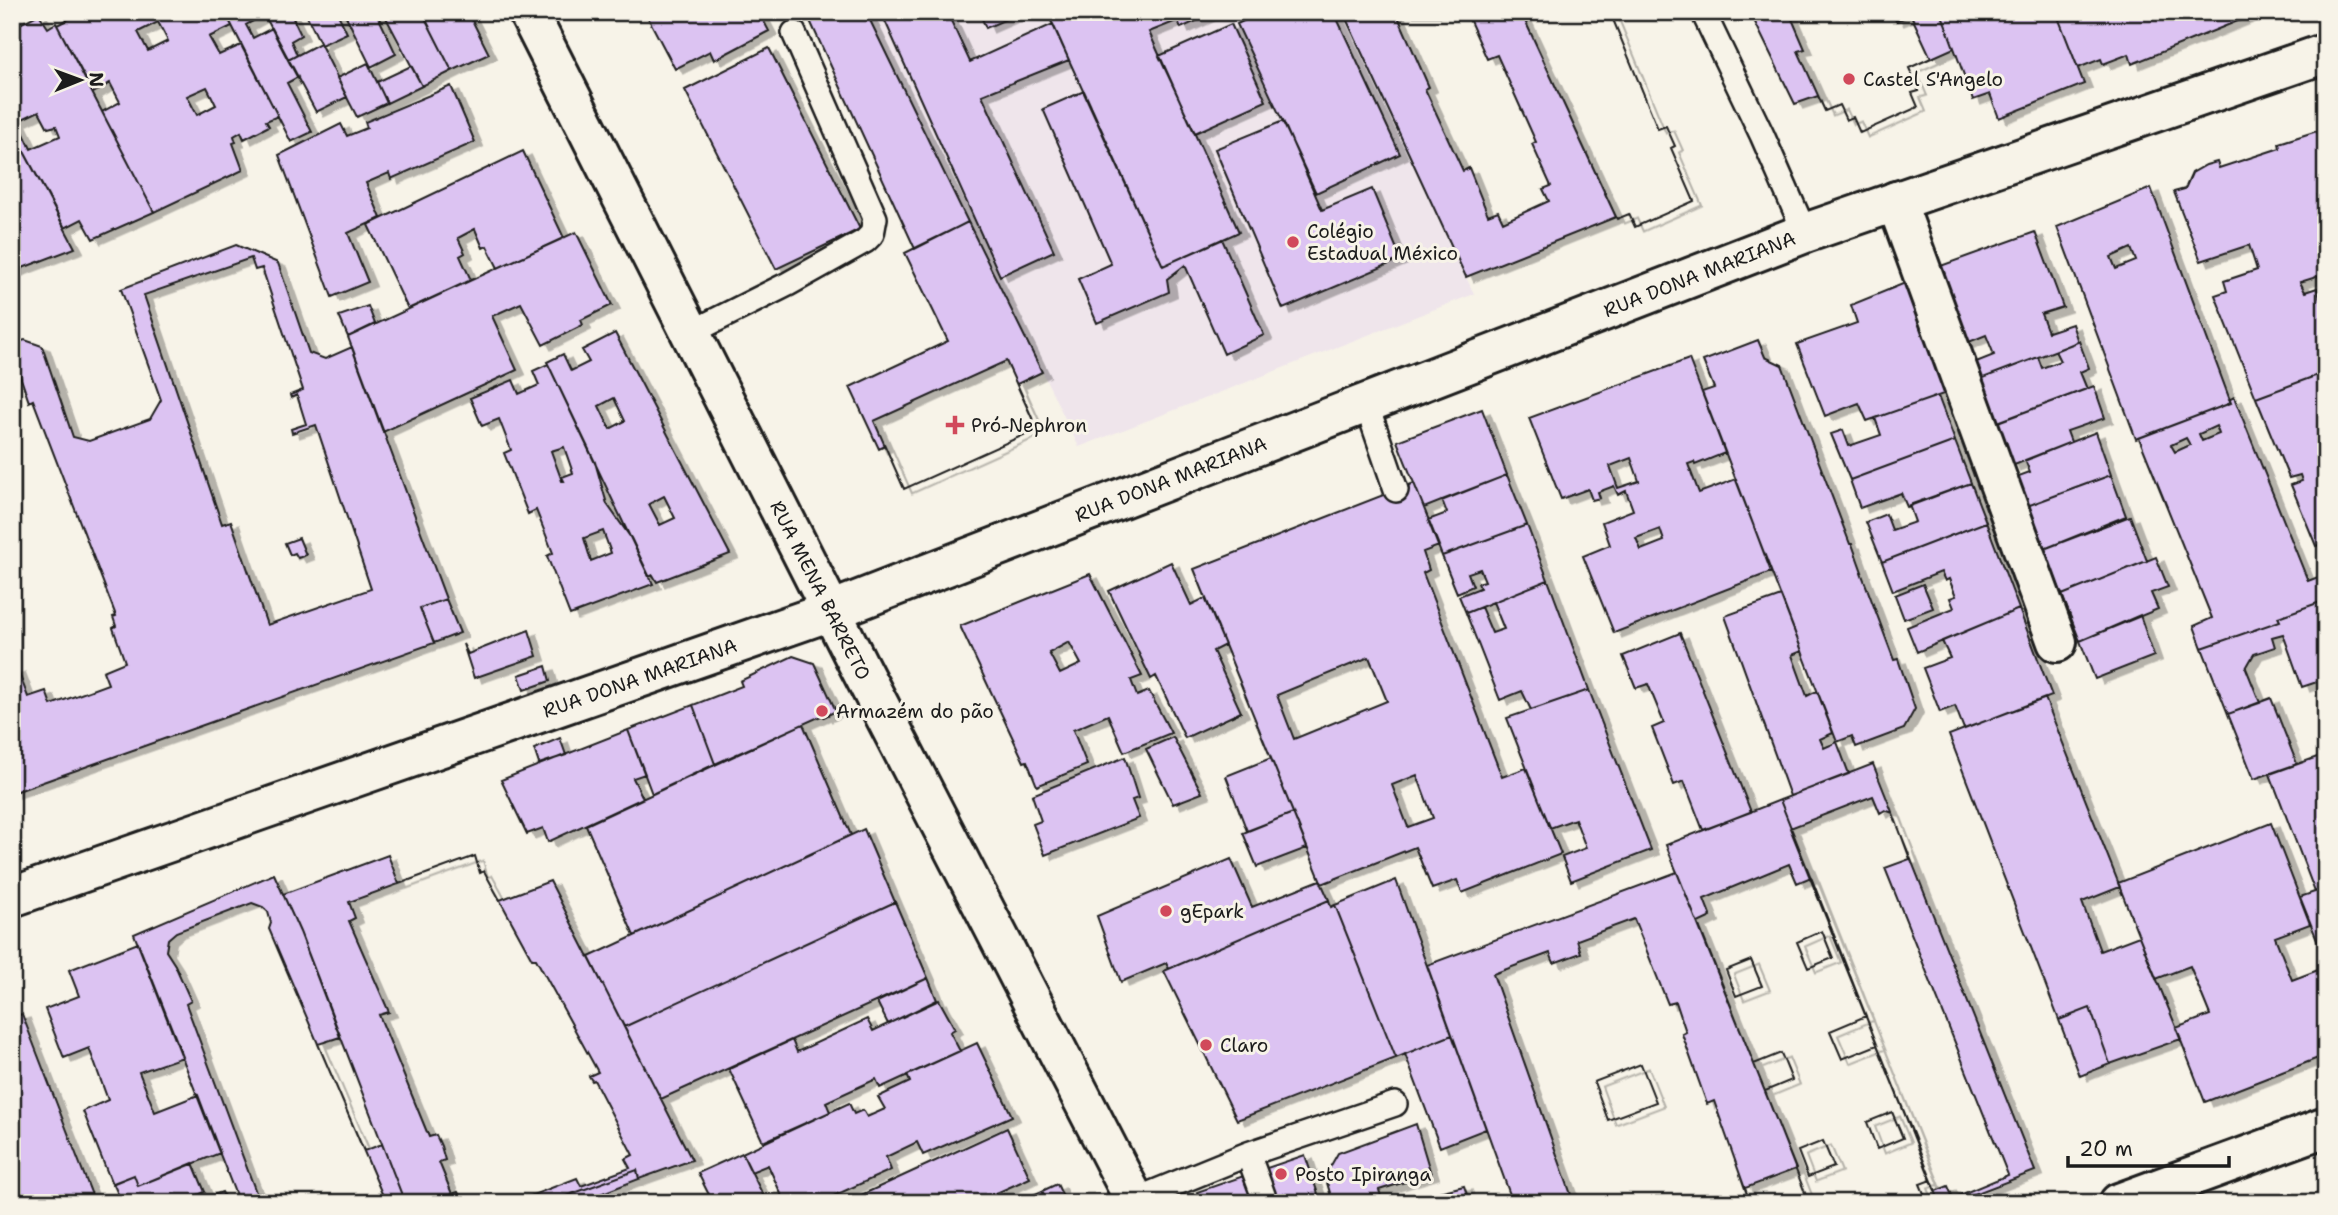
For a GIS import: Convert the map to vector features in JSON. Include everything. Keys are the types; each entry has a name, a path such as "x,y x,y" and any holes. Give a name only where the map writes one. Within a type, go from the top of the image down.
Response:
{"street":[{"name":"RUA MENA BARRETO","path":"528,12 831,611 1135,1201"},
{"name":"RUA DONA MARIANA","path":"12,897 831,611 1805,233 2326,53"},
{"path":"1896,201 2057,642"},
{"path":"2119,1203 2326,1127"}],"lane":[{"path":"1703,12 1805,233"},
{"path":"690,333 788,284 865,241 872,234 876,218 794,33"},
{"path":"1366,403 1396,490"},
{"path":"1135,1201 1248,1154 1395,1104"},
{"path":"1248,1154 1266,1203"}],"shaded area":[{"path":"866,12 1343,12 1474,294 1079,447"}],"building":[{"path":"66,12 225,12 232,26 209,37 219,55 241,45 278,116 266,121 269,126 244,139 241,132 234,136 236,142 233,143 243,170 154,212 102,112 120,102 110,83 93,93 57,25 69,19","holes":["158,22 168,41 148,51 138,32","207,87 216,105 197,115 187,96"]},
{"path":"225,12 263,12 264,15 246,25 253,38 272,28 298,77 287,83 312,132 291,142"},
{"path":"263,12 290,12 301,35 291,41 297,55 288,60"},
{"path":"305,12 337,12 347,33 321,45"},
{"path":"344,12 376,12 396,54 371,67"},
{"path":"383,12 422,12 452,71 422,86"},
{"path":"422,12 468,12 489,54 452,71"},
{"path":"645,12 759,12 769,31 714,60 710,51 675,69"},
{"path":"806,12 866,12 968,222 915,249"},
{"path":"881,12 947,12 970,62 1053,24 1069,60 982,95 1054,251 1000,276"},
{"path":"979,12 1022,12 986,28"},
{"path":"1047,12 1181,12 1184,18 1149,32 1239,232 1163,266"},
{"path":"1181,12 1216,12 1181,28 1178,21 1184,18"},
{"path":"1262,12 1334,12 1400,154 1316,193 1237,24"},
{"path":"1343,12 1521,12 1616,217 1466,277"},
{"path":"1396,12 1466,12 1487,59 1497,55 1536,142 1532,144 1551,186 1543,189 1549,201 1503,222 1498,211 1488,215 1469,168 1463,171 1425,89 1429,87"},
{"path":"1521,12 1610,12 1658,129 1666,126 1675,146 1671,148 1694,201 1635,227 1629,214 1617,219"},
{"path":"1521,12 1610,12 1658,129 1666,126 1675,146 1671,148 1694,201 1635,227 1629,214 1617,219"},
{"name":"Castel S'Angelo","path":"1750,12 1941,12 1954,48 1909,68 1919,91 1912,93 1918,107 1860,133 1853,117 1846,120 1839,105 1825,111 1818,96 1795,104"},
{"name":"Castel S'Angelo","path":"1789,12 1892,12 1896,21 1911,15 1931,58 1909,68 1919,91 1912,93 1918,107 1860,133 1853,117 1846,120 1839,105 1825,111 1798,51 1805,49"},
{"path":"1941,12 2056,12 2084,84 1999,118 1990,94 1973,100"},
{"path":"2056,12 2260,12 2132,64 2129,54 2103,64 2101,59 2078,68"},
{"path":"39,14 48,28 56,23 154,212 93,239 82,219 65,228 12,129 12,28","holes":["39,111 48,128 56,126 60,136 31,149 18,121"]},
{"path":"1231,24 1266,101 1195,133 1159,56"},
{"path":"320,43 347,97 316,112 288,60"},
{"path":"769,48 860,229 776,269 685,90"},
{"path":"368,63 387,103 357,117 337,78"},
{"path":"411,66 422,86 387,103 377,82"},
{"path":"451,86 475,142 391,179 389,173 366,183 381,218 348,233 368,282 332,297 279,155 341,124 347,136 367,128 365,122"},
{"path":"1084,91 1163,266 1222,239 1264,335 1224,354 1185,265 1167,279 1169,292 1097,323 1078,279 1111,264 1043,109"},
{"path":"1283,121 1322,210 1372,189 1401,259 1283,309 1215,149"},
{"path":"2326,128 2326,158 2317,131"},
{"path":"12,129 75,248 12,272"},
{"path":"2317,131 2326,158 2326,193 2318,195 2326,220 2326,274 2300,282 2305,292 2317,288 2326,318 2326,372 2256,398 2215,295 2227,291 2224,281 2257,270 2249,245 2201,261 2174,192 2185,189 2192,173 2206,165 2217,162 2219,168 2280,148 2279,143"},
{"path":"523,151 564,238 498,268 487,246 483,248 475,229 458,238 465,253 460,256 471,280 408,309 368,225"},
{"path":"2151,188 2231,403 2136,439 2057,227","holes":["2131,248 2136,261 2116,269 2111,257"]},
{"path":"968,222 1042,372 1017,384 1037,429 904,489 885,446 879,449 850,387 948,341 905,253"},
{"path":"576,232 612,305 581,320 583,325 543,345 521,303 492,316 517,370 383,432 348,337"},
{"path":"2035,232 2063,307 2041,314 2048,332 2072,324 2078,342 1978,380 1971,364 1994,355 1986,335 1964,344 1935,268"},
{"path":"236,245 278,263 309,353 325,359 352,347 446,599 420,608 434,643 12,793 12,344 25,340 42,346 73,437 89,441 150,419 161,400 121,289"},
{"path":"251,258 255,270 262,268 303,390 290,395 291,398 297,395 306,424 291,429 292,433 316,425 371,589 267,625 231,521 222,524 144,295","holes":["299,538 306,555 298,558 295,553 290,555 285,543"]},
{"path":"1915,279 1955,390 1867,421 1859,403 1825,416 1797,344 1857,323 1851,305"},
{"path":"368,306 375,324 348,337 339,316"},
{"path":"615,333 730,554 657,582 653,575 649,577 547,362 563,354 571,371 589,362 582,350","holes":["614,398 625,421 610,429 599,406","664,496 675,518 660,525 649,504"]},
{"path":"1758,340 1765,357 1782,365 1894,660 1898,659 1915,709 1904,729 1856,747 1852,736 1837,742 1702,392 1714,388 1703,361"},
{"path":"2079,341 2089,368 2080,372 2087,389 1995,423 1978,380 2038,357 2042,368 2060,361 2055,351"},
{"path":"1689,359 1725,453 1695,465 1694,462 1688,464 1699,493 1736,479 1771,572 1614,633 1583,556 1610,545 1602,522 1633,510 1626,491 1618,495 1614,486 1598,492 1600,498 1592,500 1588,489 1561,499 1529,418","holes":["1631,458 1639,481 1618,488 1610,466","1660,529 1664,541 1641,550 1636,538"]},
{"name":"Pró-Nephron","path":"1006,361 1037,429 904,489 874,421"},
{"path":"548,364 595,462 607,504 631,538 653,584 570,615 547,556 553,553 536,510 528,514 504,453 511,450 499,419 482,426 470,398 513,380 519,394 539,385 533,371","holes":["564,447 573,473 562,477 562,481 551,451","603,531 611,553 591,561 584,538"]},
{"path":"17,367 29,402 33,400 116,616 113,617 116,626 113,628 125,662 103,671 108,684 51,705 46,691 28,697 17,668 12,670 12,369"},
{"path":"2326,372 2326,543 2316,546 2291,485 2302,481 2300,475 2289,478 2256,398"},
{"path":"2094,386 2105,418 2067,431 2071,442 2012,466 1995,423"},
{"path":"1938,396 1955,441 1850,480 1831,434 1843,430 1849,446 1881,435 1875,418"},
{"path":"2234,397 2308,581 2326,574 2326,600 2278,617 2280,621 2202,648 2194,626 2212,618 2139,438 2231,403 2229,400","holes":["2216,426 2219,434 2202,441 2199,434","2186,438 2190,445 2175,452 2171,445"]},
{"path":"1482,409 1507,475 1424,508 1397,441"},
{"path":"2096,432 2111,475 2027,506 2016,477 2030,472 2025,460"},
{"path":"1955,441 1971,483 1907,507 1901,493 1860,508 1850,480"},
{"path":"1507,475 1527,525 1442,556 1428,520 1447,513 1442,500"},
{"path":"2111,475 2126,516 2044,549 2027,506"},
{"path":"1414,483 1439,546 1423,552 1429,570 1423,573 1502,777 1526,768 1561,854 1462,893 1457,880 1432,889 1415,847 1322,884 1194,569","holes":["1369,657 1387,701 1294,739 1277,695","1417,775 1433,818 1408,827 1392,785"]},
{"path":"1971,483 1986,522 1882,562 1866,522 1886,514 1892,530 1915,522 1909,505"},
{"path":"2130,516 2147,561 2062,595 2044,549"},
{"path":"1986,522 2019,609 1917,652 1907,627 1954,608 1950,598 1956,596 1949,579 1945,581 1941,572 1893,591 1882,562"},
{"path":"1527,525 1548,580 1466,613 1459,596 1480,588 1478,583 1485,581 1480,569 1468,573 1473,586 1457,593 1442,556"},
{"path":"2156,557 2168,587 2151,593 2158,609 2080,641 2062,595"},
{"path":"1171,562 1191,605 1205,598 1225,645 1213,651 1241,712 1185,738 1156,676 1151,679 1109,591"},
{"path":"1090,574 1142,676 1131,680 1137,696 1149,691 1171,733 1124,752 1108,715 1073,730 1087,765 1037,786 960,626","holes":["1069,642 1081,664 1060,674 1049,653"]},
{"path":"1548,580 1589,690 1531,710 1522,691 1500,700 1466,613 1481,607 1492,633 1504,629 1493,602"},
{"path":"1923,584 1933,608 1904,619 1895,595"},
{"path":"1781,596 1802,651 1792,655 1807,696 1817,691 1833,733 1820,739 1824,748 1837,742 1849,774 1790,796 1725,616"},
{"path":"446,599 460,633 434,643 420,608"},
{"path":"2326,600 2326,679 2302,687 2283,634 2272,637 2275,647 2254,654 2246,668 2260,703 2228,714 2202,648 2280,621 2278,617"},
{"path":"2019,609 2052,696 1964,729 1955,706 1940,712 1923,668 1950,658 1942,641"},
{"path":"2140,615 2154,656 2095,679 2080,641"},
{"path":"529,630 537,656 474,678 463,644 468,654"},
{"path":"1680,633 1751,812 1703,830 1684,781 1674,785 1652,728 1664,723 1648,684 1636,688 1623,656"},
{"path":"793,656 814,663 836,711 715,764 693,705 742,686 740,681"},
{"path":"546,666 550,681 524,690 519,675"},
{"path":"1589,690 1651,850 1571,881 1562,857 1586,848 1575,819 1550,828 1507,718"},
{"path":"2045,698 2120,887 2082,902 2100,951 2139,936 2181,1039 2110,1064 2090,1008 2059,1020 1949,735"},
{"path":"2271,698 2297,764 2254,779 2228,714"},
{"path":"693,705 715,764 652,794 628,730"},
{"path":"803,724 851,835 634,936 586,825"},
{"path":"628,730 645,774 633,778 643,798 548,842 543,828 527,834 501,780"},
{"path":"1173,737 1202,793 1173,804 1146,749"},
{"path":"560,738 566,755 539,764 534,749"},
{"path":"2320,756 2326,770 2326,888 2315,892 2270,774"},
{"path":"1125,757 1138,798 1132,800 1139,818 1045,855 1033,824 1041,821 1032,795"},
{"path":"1271,758 1293,813 1247,831 1226,776"},
{"path":"1873,764 2035,1171 1951,1203 1940,1203 1780,800"},
{"path":"1873,796 1880,813 1885,810 1893,813 1910,859 1885,868 2008,1175 1953,1198 1948,1186 1936,1191 1790,828"},
{"path":"1780,800 1866,1016 1830,1031 1842,1059 1877,1045 1931,1180 1920,1184 1928,1203 1809,1203 1765,1091 1792,1080 1781,1053 1754,1064 1666,845","holes":["1822,931 1833,958 1808,968 1797,942","1751,960 1762,986 1736,996 1726,970","1892,1112 1903,1138 1877,1149 1867,1122","1823,1141 1834,1167 1808,1177 1798,1151"]},
{"path":"1293,813 1307,848 1257,867 1243,833"},
{"path":"2271,823 2310,924 2275,937 2292,980 2326,967 2326,1055 2205,1102 2176,1028 2210,1015 2190,966 2156,979 2118,883"},
{"path":"864,829 895,902 624,1027 589,957"},
{"path":"388,855 399,884 475,856 480,873 484,871 500,900 550,881 692,1160 639,1179 637,1170 547,1203 405,1203 283,894"},
{"path":"475,856 480,873 484,871 598,1072 589,1076 594,1080 633,1155 625,1159 630,1168 581,1186 577,1178 525,1198 527,1203 463,1203 458,1192 452,1194 439,1162 445,1160 441,1146 436,1135 429,1137 379,1015 389,1012 349,921 355,918 349,902"},
{"path":"1231,859 1252,907 1320,880 1329,900 1169,969 1166,963 1121,982 1097,916"},
{"path":"1789,864 1797,883 1811,877 1866,1016 1830,1031 1842,1059 1877,1045 1931,1180 1920,1184 1928,1203 1809,1203 1765,1091 1792,1080 1781,1053 1754,1064 1698,923 1711,917 1704,899","holes":["1822,931 1833,958 1808,968 1797,942","1751,960 1762,986 1736,996 1726,970","1892,1112 1903,1138 1877,1149 1867,1122","1823,1141 1834,1167 1808,1177 1798,1151"]},
{"path":"1677,872 1796,1169 1745,1188 1750,1203 1513,1203 1427,965","holes":["1641,1064 1656,1102 1608,1120 1594,1082"]},
{"path":"274,874 300,932 340,1037 318,1044 364,1151 382,1144 405,1203 239,1203 134,934"},
{"path":"1396,880 1452,1035 1396,1058 1335,905"},
{"path":"2326,888 2326,962 2300,897"},
{"path":"1329,900 1331,907 1335,905 1396,1058 1237,1120 1164,971"},
{"path":"895,902 928,978 661,1099 624,1027"},
{"path":"252,903 268,912 271,923 269,929 386,1203 260,1203 186,1004 191,1001 166,951 168,939 176,932"},
{"path":"1634,919 1668,1004 1676,1002 1686,1032 1682,1034 1707,1104 1714,1101 1750,1203 1574,1203 1493,974 1550,953 1554,963 1581,953 1577,940","holes":["1641,1064 1656,1102 1608,1120 1594,1082"]},
{"path":"138,943 183,1057 139,1072 155,1112 198,1095 220,1153 138,1186 134,1175 112,1184 83,1111 108,1100 89,1048 64,1058 45,1009 79,996 69,970"},
{"path":"928,978 937,1000 888,1024 877,1002"},
{"path":"939,1000 955,1029 950,1032 960,1051 880,1088 876,1079 826,1102 830,1112 763,1142 729,1069 792,1040 797,1052 867,1019 873,1031"},
{"path":"2090,1008 2110,1064 2080,1076 2059,1020"},
{"path":"22,1014 95,1203 12,1203 12,1017"},
{"path":"1452,1035 1486,1129 1440,1147 1405,1054"},
{"path":"977,1043 1012,1116 923,1155 917,1142 886,1157 891,1170 818,1203 785,1203 768,1165 751,1172 742,1153 849,1103 854,1114 863,1110 867,1117 885,1109 878,1097 910,1082 907,1075"},
{"path":"1416,1124 1431,1174 1379,1190 1383,1203 1333,1203 1325,1176 1338,1153"},
{"path":"1007,1128 1030,1178 974,1203 844,1203"},
{"path":"742,1153 767,1203 713,1203 698,1173"},
{"name":"Posto Ipiranga","path":"1305,1155 1321,1203 1202,1203 1197,1192"},
{"path":"193,1163 205,1192 178,1203 122,1203 113,1183 134,1175 138,1186"},
{"path":"637,1170 639,1179 577,1203 547,1203"},
{"path":"1057,1184 1066,1203 1049,1203 1042,1191"},
{"path":"1464,1186 1470,1203 1444,1203 1439,1192"},
{"path":"1042,1191 1049,1203 1015,1203"},
{"path":"222,1192 227,1203 192,1203"}],"place":[{"name":"Castel S'Angelo","path":"1849,79"},
{"name":"Colégio Estadual México","path":"1293,242"},
{"name":"Pró-Nephron","path":"955,425"},
{"name":"Armazém do pão","path":"822,711"},
{"name":"gEpark","path":"1166,911"},
{"name":"Claro","path":"1206,1045"},
{"name":"Posto Ipiranga","path":"1281,1174"}]}
